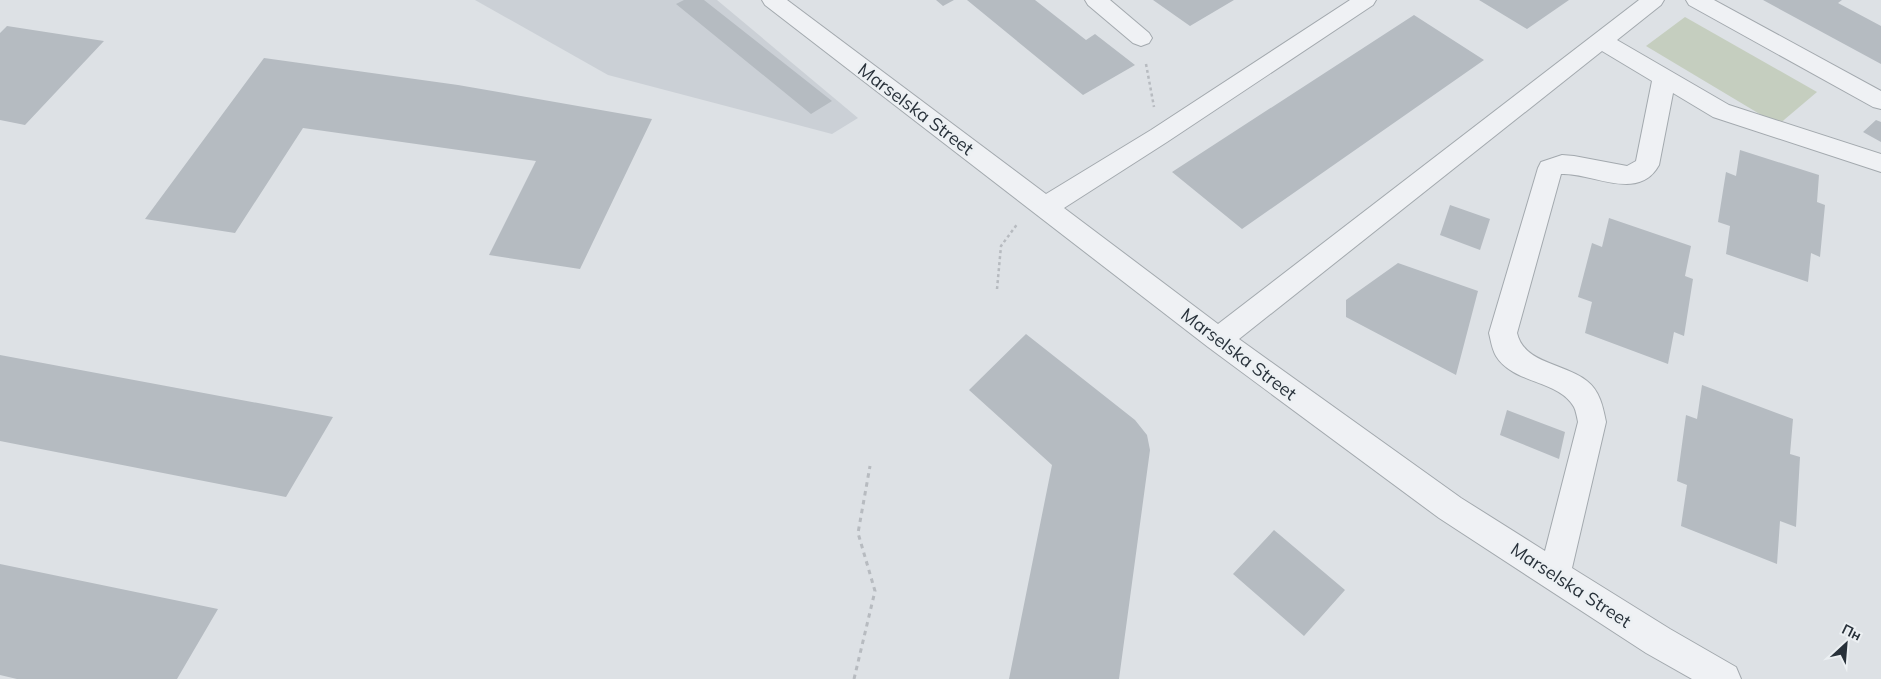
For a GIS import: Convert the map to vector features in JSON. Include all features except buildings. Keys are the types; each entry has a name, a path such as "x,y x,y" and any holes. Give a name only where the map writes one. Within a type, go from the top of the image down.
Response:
{"street":[{"name":"Marselska Street","path":"773,0 1218,339 1450,508 1658,641 1724,679"},
{"path":"1096,0 1141,38"},
{"path":"1045,207 1159,136 1365,0"},
{"path":"1218,339 1285,289 1653,0"},
{"path":"1697,0 1881,101"},
{"path":"1602,41 1721,111 1881,164"},
{"path":"1555,575 1592,422 1592,410 1586,398 1576,388 1561,379 1523,364 1514,358 1503,341 1503,333 1550,168 1566,163 1617,175 1628,176 1643,171 1647,165 1664,77"}],"path":[{"path":"1141,38 1159,136"},
{"path":"997,289 1001,246 1015,225 1045,207"},
{"path":"854,679 876,591 858,534 870,466"}],"shaded area":[{"path":"475,0 717,0 858,118 832,134 608,75"}],"green space":[{"path":"1685,17 1817,92 1778,125 1646,46"}]}
